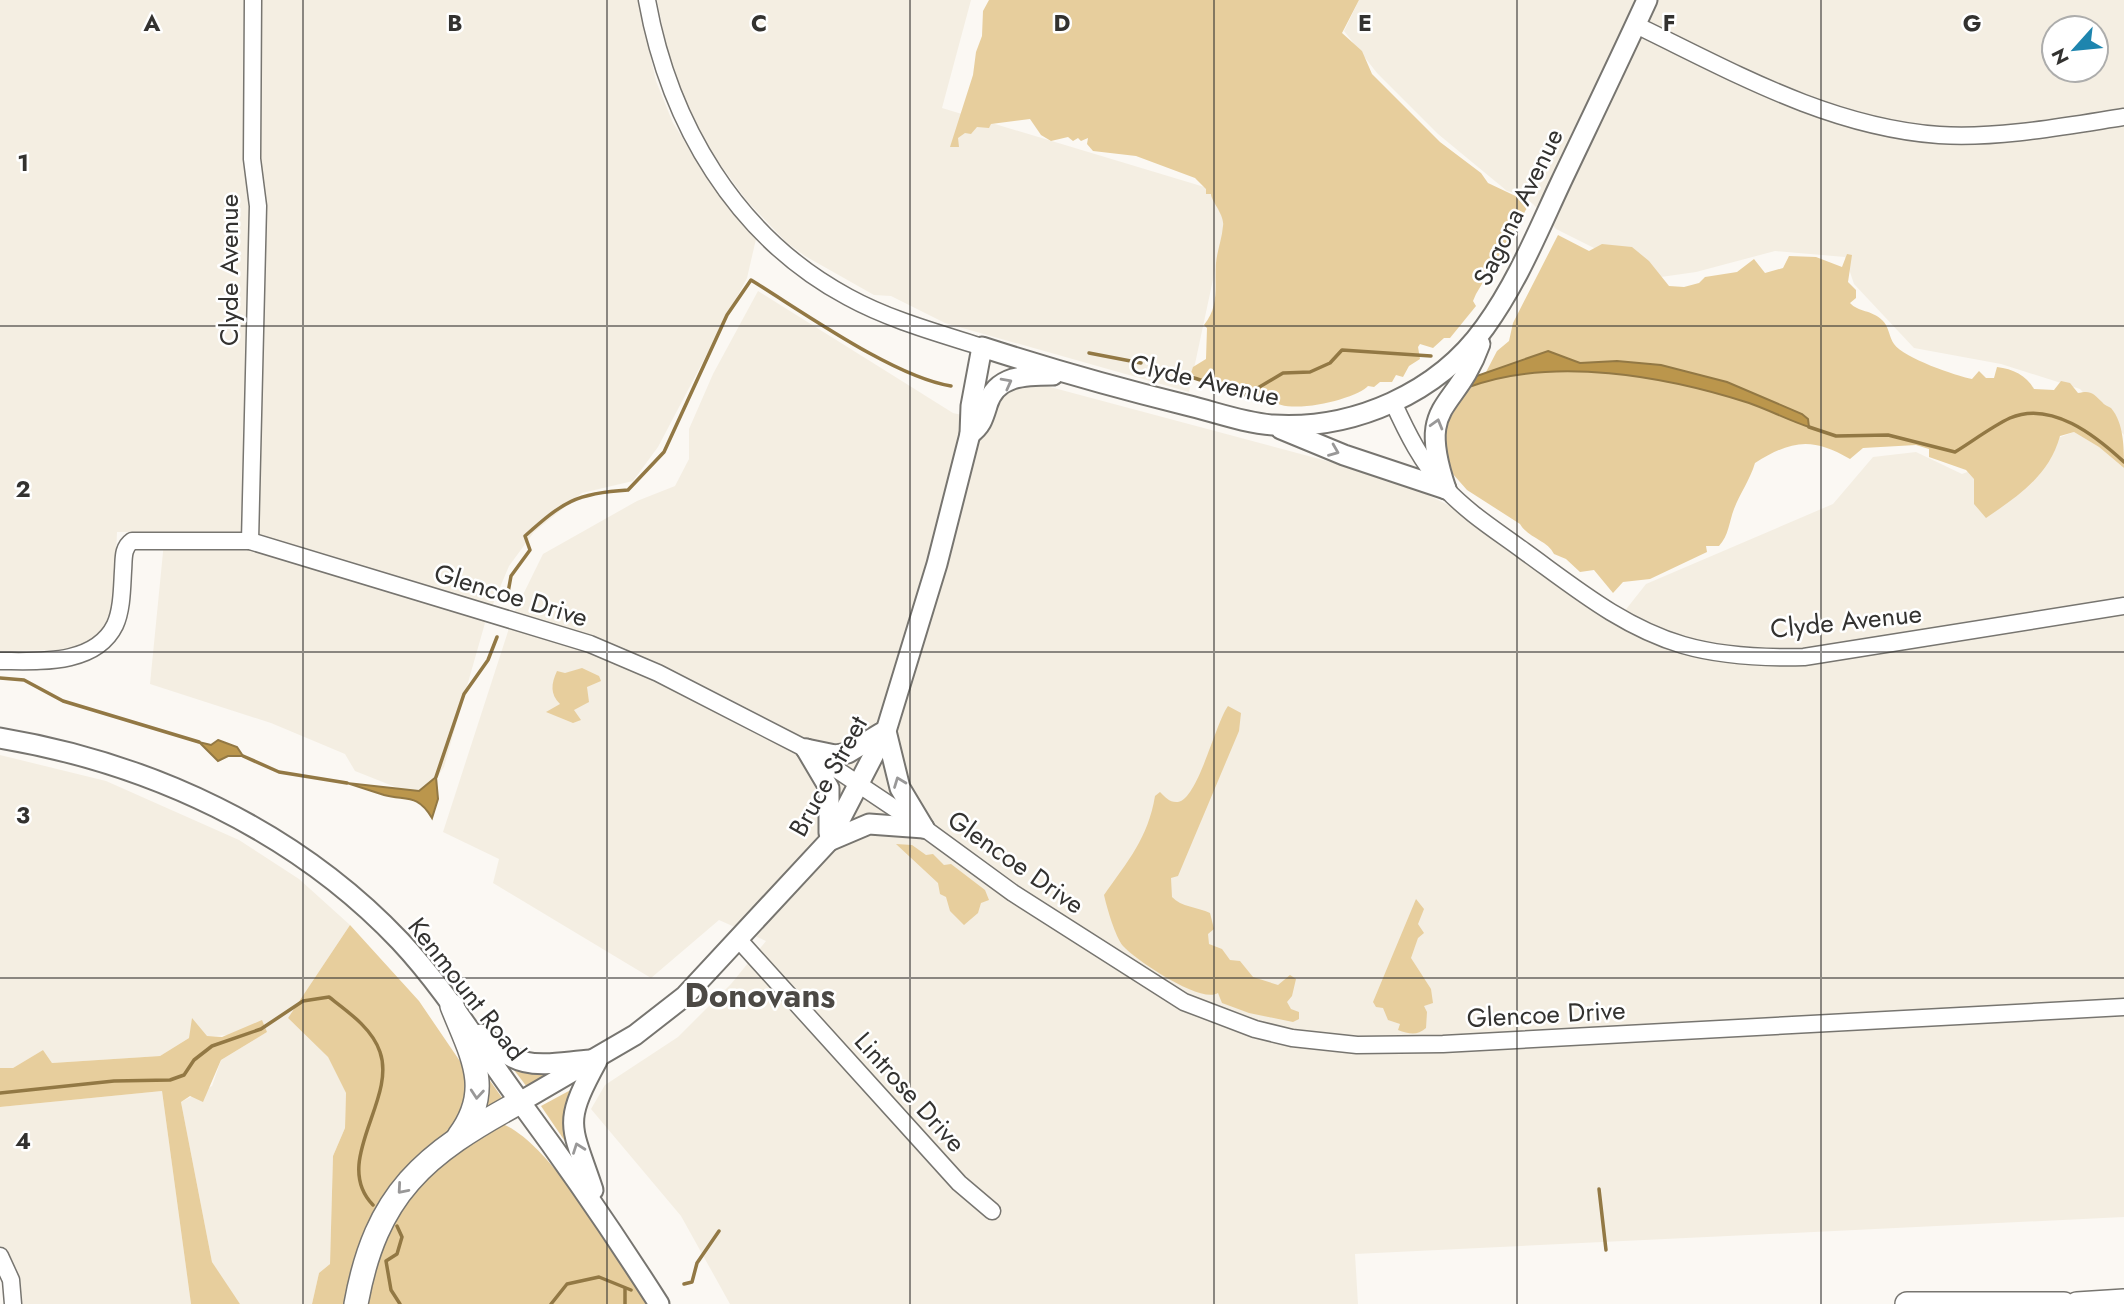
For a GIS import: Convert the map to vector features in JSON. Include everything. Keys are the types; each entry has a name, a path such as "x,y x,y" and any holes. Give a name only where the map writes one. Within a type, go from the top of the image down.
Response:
{"highway":[{"path":"452,1006 474,1063 478,1082 475,1111 453,1144"},
{"path":"356,1304 370,1244 384,1212 414,1174 453,1144 520,1102"},
{"path":"2077,1304 2124,1301"},
{"path":"1907,1304 2064,1304"}],"main road":[{"name":"Sagona Avenue","path":"1393,402 1436,376 1484,329 1518,271 1647,0"},
{"path":"1446,489 1435,457 1434,428 1442,408 1477,352 1484,329"},
{"name":"Clyde Avenue","path":"982,347 1072,376 1270,425 1335,421 1393,402"},
{"name":"Bruce Street","path":"520,1102 597,1060 677,1003 739,940 829,841 886,732 937,564 970,433 971,406 982,347"},
{"path":"970,433 980,426 990,397 1003,383 1022,376 1072,376"},
{"path":"1270,425 1344,455 1446,489"},
{"path":"806,749 848,753 886,732 900,788 925,828"},
{"name":"Kenmount Road","path":"0,737 130,771 200,799 254,828 354,898 400,941 452,1006 600,1212 659,1304"},
{"path":"806,749 829,788 829,841 869,824 892,823 925,828"},
{"path":"452,1006 490,1043 515,1061 535,1065 597,1060"},
{"path":"597,1060 576,1100 572,1123 600,1212"}],"street":[{"name":"Clyde Avenue","path":"250,541 258,206 251,159 253,0"},
{"name":"Clyde Avenue","path":"647,0 666,78 696,144 736,203 789,259 850,299 920,327 982,347"},
{"path":"1636,25 1801,103 1888,128 1939,135 1975,135 2124,117"},
{"name":"Clyde Avenue","path":"1393,402 1416,449 1446,489 1475,515 1598,605 1655,634 1703,649 1760,657 1804,657 2124,606"},
{"name":"Glencoe Drive","path":"0,662 57,661 82,653 102,640 114,627 117,618 125,550 132,541 250,541 590,644 658,673 806,749 925,828 1013,893 1184,1002 1255,1029 1306,1040 1357,1045 1443,1044 2124,1007"},
{"name":"Lintrose Drive","path":"739,940 960,1183 992,1211"},
{"path":"0,1256 11,1280 13,1304"}],"shaded area":[{"path":"0,0 638,0 656,81 673,123 721,198 756,239 747,278 658,447 633,481 582,493 534,532 509,566 485,623 444,767 423,798 355,771 345,754 271,723 150,684 165,532 117,532 113,625 99,638 65,650 0,651"},
{"path":"657,0 971,0 942,108 1231,195 1189,392 945,323 891,296 874,295 805,256 786,242 747,201 711,152 681,93 669,59"},
{"path":"989,0 1359,0 1342,33 1362,51 1372,74 1440,142 1481,173 1488,183 1530,203 1476,294 1473,301 1476,306 1450,338 1444,338 1433,348 1420,344 1420,359 1409,366 1403,377 1396,375 1392,382 1368,386 1349,397 1299,407 1284,406 1273,401 1267,393 1253,398 1244,390 1197,378 1191,373 1193,367 1206,359 1207,328 1204,325 1214,303 1216,263 1223,222 1211,194 1206,194 1206,189 1195,178 1136,156 1093,151 1087,144 1088,138 1073,141 1068,137 1051,141 1041,135 1030,119 991,124 989,128 977,127 971,134 965,133 958,138 959,147 950,147 973,75 976,52 982,36 983,11"},
{"path":"1359,0 2124,0 2124,435 2080,389 2001,364 1914,348 1854,284 1845,257 1775,251 1696,272 1654,278 1556,229 1522,195 1507,191 1438,134 1377,73 1344,31"},
{"path":"1558,235 1589,251 1602,244 1632,247 1649,261 1669,286 1684,287 1699,283 1705,277 1737,272 1754,259 1765,273 1783,268 1789,256 1816,257 1842,267 1847,254 1852,255 1848,282 1856,290 1856,298 1850,303 1882,320 1894,344 1900,349 1931,366 1972,379 1979,371 1986,378 1994,378 1997,367 2018,374 2034,389 2054,390 2061,381 2070,383 2078,393 2092,393 2111,408 2119,421 2124,468 2099,447 2074,432 2060,436 2048,463 2031,484 1986,518 1974,504 1974,479 1966,470 1929,457 1929,449 1916,445 1863,448 1850,459 1824,447 1802,444 1791,446 1755,463 1734,509 1727,533 1719,546 1706,546 1707,552 1650,579 1623,582 1613,593 1594,570 1580,572 1566,559 1554,554 1547,545 1528,533 1520,524 1467,490 1452,473 1443,448 1445,427 1465,393 1484,376 1497,351 1509,341 1513,323"},
{"path":"758,291 953,413 988,421 993,402 1008,387 1039,384 1398,480 1452,507 1616,622 1646,584 1833,504 1873,457 1916,452 1962,474 2074,432 2099,447 2124,468 2124,1217 1355,1254 1358,1304 730,1304 681,1216 591,1109 605,1085 678,1037 731,984 766,941 719,920 651,978 493,883 499,859 443,832 514,613 543,554 637,501 675,486 689,459 689,429 713,374"},
{"path":"1548,351 1580,363 1617,361 1661,365 1727,382 1802,414 1808,419 1809,427 1716,393 1609,373 1536,373 1469,387 1471,378"},
{"path":"582,668 599,676 601,681 587,687 589,702 574,710 581,720 573,723 546,712 560,704 552,689 557,671 565,673"},
{"path":"1228,706 1241,713 1239,731 1178,876 1171,878 1172,897 1180,903 1210,913 1214,929 1208,934 1209,944 1222,949 1230,960 1240,961 1253,977 1278,985 1290,975 1296,979 1292,996 1287,1002 1291,1009 1299,1012 1299,1019 1293,1022 1249,1013 1222,1003 1218,993 1210,995 1184,987 1141,961 1120,941 1104,895 1142,837 1155,796 1160,792 1170,801 1178,802 1185,798 1192,788"},
{"path":"218,740 237,747 243,756 228,756 218,761 199,742 211,745"},
{"path":"0,755 106,781 239,840 299,879 350,925 288,1018 328,1057 346,1093 345,1128 333,1156 330,1264 319,1273 312,1304 240,1304 232,1295 212,1262 181,1102 212,1086 221,1060 267,1032 189,1038 160,1056 52,1063 43,1050 13,1068 0,1068"},
{"path":"436,777 438,799 432,818 416,801 384,795 347,783 419,791"},
{"path":"896,844 912,845 926,855 933,854 944,865 951,864 985,890 989,900 981,903 978,913 964,925 950,911 946,897 940,894 938,883"},
{"path":"1416,899 1424,909 1418,924 1424,933 1418,938 1411,958 1431,989 1433,1003 1424,1006 1427,1012 1426,1028 1413,1034 1398,1030 1400,1024 1388,1020 1383,1008 1376,1007 1373,1002"},
{"path":"350,925 419,1001 468,1073 469,1107 432,1152 349,1304 312,1304 319,1273 330,1264 333,1156 345,1128 346,1093 328,1057 288,1018"},
{"path":"192,1018 207,1036 222,1037 262,1020 267,1032 221,1060 203,1102 190,1096 181,1102 212,1262 240,1304 191,1304 162,1091 0,1107 0,1068 13,1068 43,1050 52,1063 160,1056 189,1038"},
{"path":"511,1066 563,1067 527,1087"},
{"path":"481,1068 505,1102 477,1120"},
{"path":"578,1086 575,1156 541,1106"},
{"path":"162,1091 191,1304 19,1304 10,1260 0,1246 0,1107"},
{"path":"500,1123 519,1134 540,1152 561,1176 646,1304 361,1304 369,1266 415,1181"}],"waterway":[{"path":"507,598 511,576 530,550 525,536 571,501 610,491 628,490 664,452 727,315 751,280 876,357 928,380 951,386"},
{"path":"1176,372 1246,395 1283,373 1310,372 1330,363 1342,350 1431,356"},
{"path":"1089,353 1141,363"},
{"path":"1809,427 1836,436 1888,435 1955,452 2010,418 2041,414 2057,417 2086,432 2124,462"},
{"path":"436,777 464,694 488,660 497,637"},
{"path":"0,678 24,680 63,701 199,742"},
{"path":"243,756 279,772 347,783"},
{"path":"0,1093 114,1081 170,1080 184,1075 194,1060 212,1046 261,1029 303,1001 329,997 365,1028 380,1052 383,1071 380,1090 361,1150 359,1170 362,1188 373,1205"},
{"path":"1599,1189 1606,1250"},
{"path":"397,1226 402,1237 397,1254 386,1261 391,1290 400,1304"},
{"path":"684,1284 692,1282 697,1263 719,1231"},
{"path":"551,1304 567,1284 599,1277 631,1290"},
{"path":"625,1289 625,1304"}],"district":[{"name":"Donovans","path":"760,995"}]}
